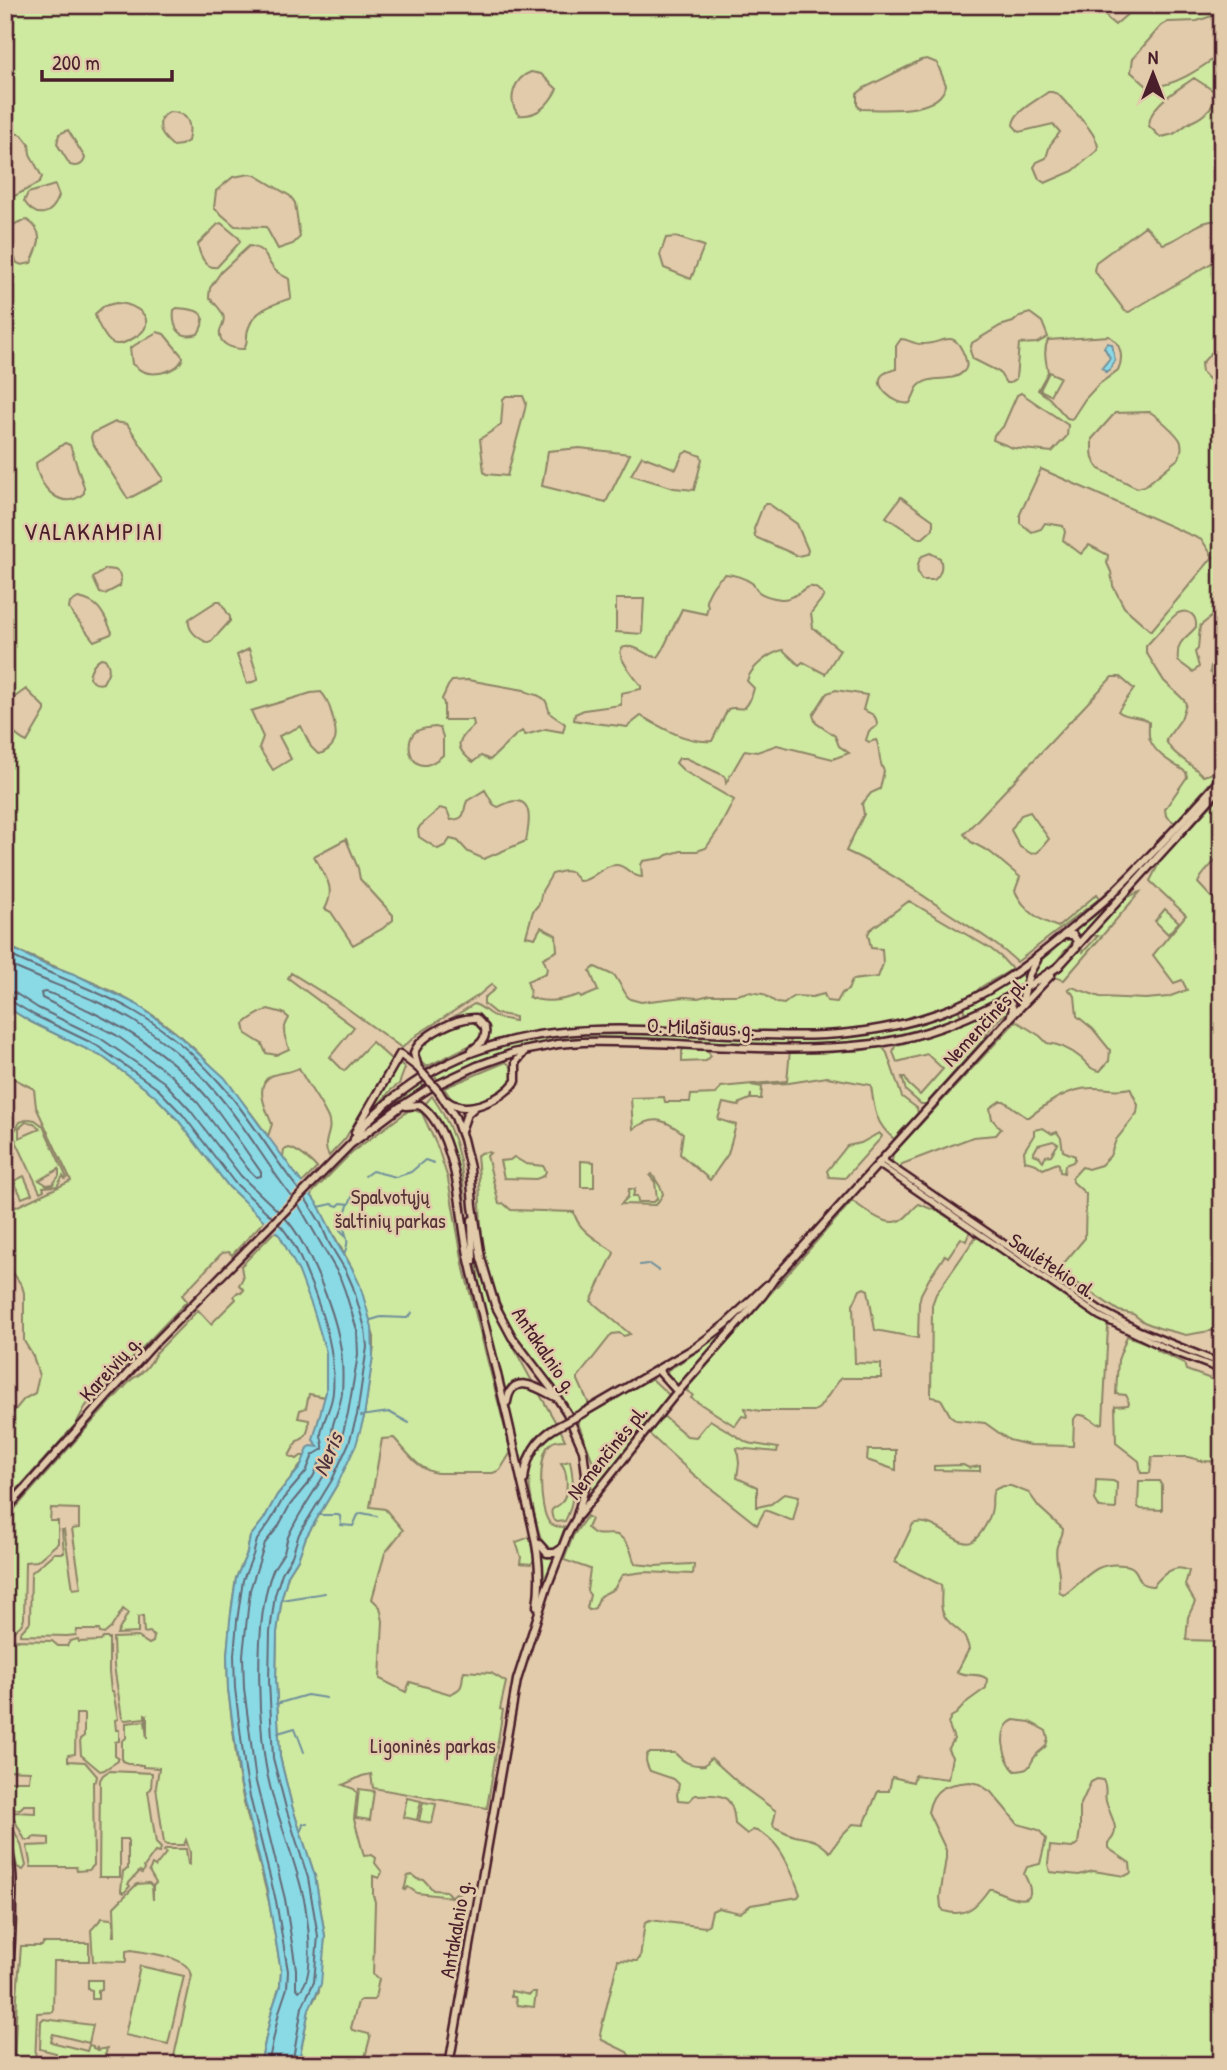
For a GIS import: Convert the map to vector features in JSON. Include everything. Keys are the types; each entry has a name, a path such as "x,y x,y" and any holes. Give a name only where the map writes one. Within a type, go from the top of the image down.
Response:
{"main road":[{"name":"Nemenčinės pl.","path":"1040,956 1114,891 1222,778"},
{"name":"Nemenčinės pl.","path":"525,1489 525,1469 530,1454 543,1436 708,1338 774,1279 1222,786"},
{"path":"1062,936 1073,935 1077,941 1076,947"},
{"path":"1020,1007 1029,974 1040,956"},
{"name":"O. Milašiaus g.","path":"351,1144 357,1133 403,1090 442,1066 498,1044 531,1036 584,1030 793,1035 871,1030 922,1018 962,1004 998,985 1040,956"},
{"name":"O. Milašiaus g.","path":"244,1252 351,1144 400,1107 440,1083 489,1060 558,1044 602,1042 792,1048 877,1043 916,1035 969,1016 1027,987 1059,966"},
{"path":"1002,1000 1011,1004 1011,1017"},
{"path":"962,1004 962,1012 969,1016"},
{"path":"418,1068 414,1053 426,1038 464,1019 476,1018 483,1024 485,1036 468,1054"},
{"path":"792,1048 788,1041 793,1035"},
{"path":"461,1131 467,1114 476,1106 509,1089 516,1081 517,1060 527,1050"},
{"name":"Antakalnio g.","path":"351,1144 400,1054 418,1068 439,1092 461,1131 470,1168 481,1258 495,1305 512,1337 557,1398 579,1440 586,1466 585,1488 576,1519 568,1533 530,1635"},
{"path":"489,1060 505,1060 516,1068"},
{"path":"445,1100 458,1107 476,1106"},
{"name":"Antakalnio g.","path":"400,1107 415,1104 423,1107 444,1139 453,1168 475,1284 536,1536 540,1578 530,1635 514,1696 449,2065"},
{"name":"Saulėtekio al.","path":"880,1162 1102,1311 1138,1330 1222,1364"},
{"name":"Saulėtekio al.","path":"880,1162 1099,1316 1174,1352 1222,1370"},
{"path":"473,1206 471,1230 475,1284"},
{"name":"Kareivių g.","path":"5,1511 137,1363 244,1252"},
{"name":"Nemenčinės pl.","path":"576,1519 678,1392 774,1279"},
{"path":"658,1370 678,1392"},
{"path":"506,1408 511,1390 521,1384 534,1385 557,1398"},
{"path":"536,1536 541,1548 547,1553 555,1553 563,1547"},
{"path":"5,1843 12,1863 13,1884 5,2032"}],"green space":[{"path":"5,5 1100,5 1115,25 1138,5 1222,5 1221,13 1197,21 1168,22 1161,26 1133,58 1131,72 1148,87 1168,84 1187,76 1222,53 1222,221 1198,225 1163,244 1145,226 1096,262 1094,270 1125,311 1129,312 1222,257 1222,341 1201,364 1202,372 1222,392 1222,618 1215,614 1200,626 1198,649 1195,652 1199,667 1193,672 1178,661 1180,644 1196,627 1195,619 1189,612 1175,615 1146,646 1146,652 1164,681 1186,704 1181,719 1166,740 1168,745 1203,776 1213,773 1217,775 1175,823 1166,816 1165,809 1187,777 1186,772 1156,750 1149,736 1149,722 1118,711 1134,689 1120,677 1112,677 964,834 1020,877 1015,891 1027,909 1044,921 1058,927 1097,894 1100,898 1017,962 910,887 846,851 864,814 862,804 871,793 880,789 884,771 876,740 866,740 869,731 877,726 874,715 863,710 867,695 836,690 827,693 813,715 816,723 835,736 839,746 849,753 833,759 777,745 757,752 745,750 726,783 725,776 686,758 679,758 676,763 684,771 734,800 706,848 681,851 663,858 643,861 642,877 616,865 579,881 572,872 552,874 542,891 539,904 533,911 526,936 535,938 541,927 556,935 557,951 543,958 546,973 527,981 529,997 554,1000 579,995 581,998 598,991 590,971 595,967 615,976 630,999 641,1002 748,992 763,994 777,1003 784,1004 794,996 812,997 824,994 827,1001 837,1002 842,993 848,990 852,980 878,977 883,964 882,949 871,948 868,934 909,901 991,949 1012,969 959,1003 912,1019 864,1028 768,1032 622,1026 573,1027 528,1033 484,1045 487,1029 478,1016 466,1015 439,1026 474,1004 496,1017 515,1021 515,1017 495,1013 484,1004 484,998 495,989 492,984 418,1034 402,1048 344,1006 291,973 288,978 354,1027 330,1057 344,1071 372,1042 392,1060 345,1139 329,1156 326,1146 328,1118 299,1068 271,1076 266,1080 262,1092 272,1124 268,1136 209,1064 193,1047 157,1018 105,988 5,945 5,713 12,730 27,742 45,708 26,689 5,704 5,201 39,183 42,177 30,154 29,144 22,135 5,133","holes":["921,60 937,63 946,85 941,95 922,106 861,109 857,105 857,94 864,88","531,72 541,74 557,89 550,100 532,114 519,115 513,97 520,79","1194,78 1217,93 1217,99 1203,116 1175,133 1160,137 1149,126 1150,118 1159,104","1048,92 1058,94 1089,129 1098,150 1073,171 1045,183 1039,179 1034,167 1037,162 1046,158 1050,145 1060,132 1053,124 1019,132 1013,125 1021,111","169,112 181,114 188,120 188,141 181,145 173,146 161,131 161,118","68,130 85,158 77,166 70,165 57,144 59,134","250,174 290,196 295,203 300,237 293,244 278,249 266,227 235,226 214,208 216,191 233,177","55,185 59,196 52,208 43,213 34,211 24,201 28,193","27,220 39,234 31,263 17,263 9,242 10,230 18,222","221,223 239,238 240,242 217,267 209,266 201,256 198,244 218,224","676,237 704,246 691,279 664,268 660,255 666,238","249,246 262,251 275,270 289,279 291,298 266,308 256,316 248,330 244,349 231,347 221,340 220,331 224,321 221,310 209,297 210,288 221,272","116,303 137,309 146,322 143,331 123,343 116,344 108,339 95,314 104,306","177,308 191,309 202,316 202,327 198,334 182,334 176,327 174,310","1030,313 1042,322 1048,337 1037,343 1019,344 1016,379 1010,383 1006,383 999,372 973,359 970,351 972,343 1000,326","157,332 164,334 183,357 172,369 160,373 142,371 132,364 130,348","1109,336 1119,347 1121,356 1118,370 1098,385 1072,419 1067,418 1038,390 1048,372 1045,356 1048,340","901,339 921,344 952,339 961,347 967,363 965,370 958,376 922,383 910,403 898,401 886,393 880,382 885,373 896,369 896,346","1021,393 1068,425 1067,436 1052,452 1013,448 993,440 994,435 1003,427 1017,395","506,396 523,396 525,409 507,476 486,474 480,439 501,425 503,399","1150,412 1174,433 1182,447 1179,458 1145,486 1137,488 1099,469 1093,459 1092,439 1115,413","115,422 127,424 163,478 128,499 92,442 93,433","65,443 70,445 84,493 76,499 67,500 52,494 41,480 36,463","580,448 630,454 606,502 542,486 548,451","688,451 701,456 702,459 694,490 674,488 631,475 642,456 676,469 683,454","1041,469 1202,540 1213,557 1151,631 1124,607 1113,586 1107,563 1108,555 1089,545 1081,554 1063,540 1063,526 1045,523 1041,529 1032,532 1020,523 1020,514","901,497 933,520 933,529 923,538 918,538 886,517","765,504 769,504 797,524 808,550 807,554 798,556 755,537 754,529","930,553 940,558 941,570 934,580 922,580 918,568 922,556","106,569 115,570 121,579 120,586 105,594 100,593 93,578","725,574 746,579 761,593 781,599 813,587 824,596 811,613 813,628 840,650 825,674 803,662 799,665 783,650 766,658 756,666 747,681 754,688 748,704 744,708 728,709 712,741 684,737 641,716 627,727 574,720 575,714 584,710 621,705 621,693 641,689 624,663 621,651 631,647 658,657 682,609 706,614 706,600","78,598 91,602 100,609 111,634 94,641 69,609 70,603","616,599 644,599 642,634 616,632","220,601 230,621 211,642 204,641 191,631 189,619","249,649 258,678 247,684 237,655","105,659 109,668 103,683 95,683 89,678 91,669 98,660","468,680 524,690 539,696 545,700 550,713 565,724 563,732 546,729 525,735 522,731 490,760 481,756 473,762 460,748 461,739 474,725 473,720 444,720 442,699 452,681","321,692 330,708 335,729 335,740 328,750 318,754 311,747 301,726 279,736 291,759 273,770 259,748 263,737 251,711","440,728 443,737 443,755 425,765 415,761 410,752 412,737 421,729","485,790 493,804 498,807 513,801 521,802 528,810 529,816 526,841 484,859 468,852 458,841 450,839 438,849 419,837 420,826 440,808 447,810 451,820 460,818 467,801","346,839 360,879 393,915 393,920 353,945 331,912 325,909 330,894 325,875 314,856","268,1009 283,1013 289,1018 284,1033 289,1049 276,1055 266,1053 262,1044 246,1034 244,1024"]},
{"path":"1049,372 1060,377 1050,395 1040,390"},
{"path":"1215,662 1222,663 1222,687 1210,672"},
{"path":"1222,794 1221,851 1198,883 1211,897 1219,898 1222,895 1222,1329 1186,1335 1159,1328 1133,1314 1119,1311 1058,1270 1085,1238 1086,1194 1072,1178 1082,1167 1088,1169 1101,1165 1110,1156 1116,1140 1137,1113 1138,1105 1130,1088 1073,1091 1050,1102 1029,1117 1000,1101 990,1108 992,1119 1001,1129 996,1135 973,1137 902,1164 900,1169 892,1160 893,1154 1016,1021 1047,1043 1069,1050 1091,1068 1100,1071 1109,1061 1110,1050 1093,1029 1077,1016 1075,996 1068,989 1072,987 1100,997 1146,999 1168,997 1187,990 1182,980 1174,983 1153,955 1186,915 1150,881 1161,859"},
{"path":"1030,812 1049,839 1038,852 1032,854 1020,847 1011,830 1021,815"},
{"path":"1151,859 1080,938 1071,932"},
{"path":"1140,892 1064,980 1054,977 1081,947 1083,952 1098,936 1092,935 1113,909"},
{"path":"1165,909 1179,922 1168,934 1155,921"},
{"path":"1066,939 1071,939 1072,943 1047,972 1031,981 1039,963"},
{"path":"1028,968 1025,985 987,1006 964,1012 964,1006"},
{"path":"1003,1002 1010,1007 1008,1012 994,1024 926,1104 921,1104 906,1091 902,1077 905,1077 908,1084 920,1095 943,1069 927,1054 897,1062 893,1052 895,1046 925,1037"},
{"path":"5,1006 31,1022 103,1057 154,1095 178,1120 229,1187 265,1220 232,1255 229,1252 222,1253 182,1295 187,1301 105,1387 98,1391 76,1424 5,1503 5,1422 24,1399 35,1393 39,1376 33,1356 24,1341 22,1286 5,1261 5,1212 71,1181 36,1107 34,1089 5,1074"},
{"path":"958,1009 961,1016 898,1035 837,1043 792,1045 790,1042 936,1017"},
{"path":"473,1020 483,1030 481,1040 426,1067 418,1059 416,1053 434,1036"},
{"path":"620,1032 787,1038 786,1045 618,1039 570,1040 489,1057 438,1080 433,1074 472,1056 525,1040 559,1034"},
{"path":"880,1047 887,1053 902,1097 917,1108 918,1113 894,1139 876,1115 871,1085 827,1077 751,1085 762,1087 761,1099 751,1099 751,1094 750,1099 739,1106 723,1103 718,1119 736,1125 728,1154 710,1180 680,1154 683,1133 676,1128 653,1120 633,1129 631,1098 664,1097 665,1102 690,1102 691,1095 716,1094 721,1087 787,1081 790,1050 857,1051"},
{"path":"685,1048 705,1048 711,1056 706,1061 682,1062 682,1051"},
{"path":"397,1060 405,1068 399,1084 369,1116"},
{"path":"506,1062 513,1068 515,1078 498,1092 477,1102 462,1105 452,1100 444,1088"},
{"path":"420,1082 425,1088 383,1116 380,1115"},
{"path":"432,1096 456,1145 463,1178 467,1233 452,1150 425,1104"},
{"path":"408,1111 422,1113 448,1179 464,1269 511,1452 500,1470 493,1473 437,1473 418,1464 394,1438 382,1439 370,1507 385,1509 403,1530 385,1553 372,1599 380,1607 383,1621 380,1679 406,1692 410,1682 450,1694 462,1685 464,1671 491,1673 506,1682 500,1709 503,1710 487,1808 373,1788 371,1774 343,1785 357,1793 354,1819 364,1856 372,1855 376,1858 375,1863 382,1872 379,1878 373,1876 373,1975 379,1979 374,2000 358,2002 351,2028 369,2034 370,2038 363,2065 298,2065 309,2009 319,1991 325,1936 315,1876 292,1806 280,1757 276,1680 277,1632 288,1575 298,1559 306,1537 338,1483 364,1417 374,1347 374,1337 352,1268 311,1194 352,1152"},
{"path":"35,1120 43,1126 67,1178 63,1176 57,1186 43,1187 44,1190 40,1192 9,1126 13,1124 16,1129 20,1122","holes":["26,1122 34,1123 40,1129 19,1138 19,1128","59,1169 59,1176 53,1184 47,1185 39,1180"]},
{"path":"1043,1128 1052,1134 1057,1132 1063,1151 1075,1156 1073,1162 1065,1165 1064,1173 1060,1172 1057,1163 1043,1169 1025,1161 1024,1151 1034,1135 1034,1130","holes":["1053,1141 1058,1144 1043,1161 1033,1154 1038,1145"]},
{"path":"879,1133 881,1138 845,1178 829,1177 827,1171 847,1146 861,1143"},
{"path":"289,1148 304,1156 317,1168 302,1183 283,1157 284,1150"},
{"path":"490,1153 487,1156 499,1204 503,1203 511,1210 574,1212 584,1230 614,1253 591,1301 630,1334 612,1334 578,1377 588,1405 571,1416 517,1337 488,1272 483,1247 477,1156"},
{"path":"514,1157 526,1164 543,1166 546,1171 544,1176 536,1179 504,1178 500,1161"},
{"path":"581,1161 594,1162 594,1187 581,1187"},
{"path":"652,1174 663,1194 656,1205 621,1204 628,1197 629,1189 635,1189 633,1196 637,1196 638,1202 654,1202 657,1199 655,1182 650,1176"},
{"path":"24,1176 32,1194 22,1198 14,1181"},
{"path":"852,1201 876,1217 890,1222 903,1219 919,1204 933,1208 970,1231 966,1241 961,1238 948,1257 945,1255 921,1294 918,1338 875,1330 868,1290 864,1288 860,1290 853,1305 855,1363 881,1364 881,1378 841,1378 814,1411 760,1411 745,1408 747,1417 742,1416 735,1426 691,1398 693,1395 687,1391 688,1387"},
{"path":"276,1230 300,1272 314,1306 326,1353 326,1392 325,1397 309,1394 306,1408 300,1410 298,1418 309,1420 308,1431 297,1441 289,1456 297,1459 305,1456 304,1461 277,1495 250,1537 247,1553 236,1578 227,1655 228,1689 238,1771 269,1902 281,1971 280,1986 260,2065 177,2065 173,2061 192,1975 188,1968 167,1956 132,1950 126,1951 126,1962 93,1961 91,1930 102,1918 111,1919 114,1921 115,1936 114,1907 137,1884 149,1883 152,1886 153,1900 153,1886 156,1883 149,1871 166,1853 166,1849 186,1849 190,1865 186,1840 184,1845 164,1843 156,1787 159,1768 122,1761 126,1723 145,1721 147,1739 147,1715 145,1714 145,1718 122,1718 114,1666 113,1638 138,1637 149,1644 154,1637 150,1632 144,1633 143,1616 138,1617 138,1633 117,1634 128,1613 123,1609 104,1634 99,1630 77,1630 76,1635 67,1636 20,1635 30,1622 31,1573 54,1553 64,1553 62,1530 73,1589 81,1588 72,1529 79,1528 79,1509 51,1508 50,1521 58,1521 58,1543 37,1561 25,1562 24,1619 5,1639 5,1520 198,1310 211,1324 236,1299 234,1296 244,1290 239,1285 243,1278 241,1266"},
{"path":"475,1235 489,1294 533,1383 518,1383 506,1393 481,1295"},
{"path":"975,1238 980,1238 1106,1323 1108,1327 1103,1423 1098,1424 1085,1416 1077,1415 1074,1419 1073,1446 1029,1445 1009,1440 985,1423 956,1420 941,1399 931,1397 932,1305 936,1294"},
{"path":"747,1308 680,1385 677,1385 667,1373 668,1370 688,1358"},
{"path":"1127,1336 1157,1347 1156,1350 1184,1363 1186,1370 1222,1383 1222,1462 1188,1457 1152,1457 1150,1473 1141,1473 1139,1461 1116,1443 1115,1406 1129,1403 1126,1395 1116,1394 1118,1360"},
{"path":"650,1377 669,1395 595,1490 591,1488 593,1462 577,1420"},
{"path":"526,1386 539,1393 556,1423 533,1444 526,1456 522,1472 508,1401 515,1390"},
{"path":"662,1415 687,1436 696,1437 710,1420 748,1443 778,1448 777,1452 737,1448 737,1478 757,1487 757,1507 771,1504 785,1493 799,1496 793,1521 765,1510 757,1525 693,1474 648,1433"},
{"path":"560,1429 565,1440 549,1445 545,1451 542,1471 543,1506 546,1515 552,1525 565,1527 554,1551 546,1549 540,1536 531,1499 529,1475 533,1454 539,1445"},
{"path":"868,1450 896,1450 896,1470 867,1460"},
{"path":"570,1461 573,1484 571,1507 565,1521 557,1522 551,1512 562,1502 567,1488 561,1463"},
{"path":"963,1465 969,1468 980,1466 980,1471 934,1470 934,1466"},
{"path":"1096,1480 1117,1483 1116,1509 1100,1508 1095,1500"},
{"path":"1139,1481 1159,1481 1162,1486 1162,1510 1138,1507"},
{"path":"1003,1486 1029,1493 1039,1507 1063,1529 1056,1554 1060,1593 1064,1595 1090,1573 1104,1566 1130,1566 1142,1583 1153,1586 1169,1571 1184,1569 1189,1571 1185,1585 1195,1602 1188,1617 1186,1640 1220,1641 1222,1627 1222,2065 630,2065 631,2059 627,2052 602,2040 600,2034 618,1960 637,1961 640,1958 645,1922 650,1920 705,1927 709,1924 712,1911 718,1908 740,1913 751,1905 798,1897 800,1894 783,1856 770,1839 753,1830 747,1834 735,1824 732,1807 725,1798 695,1795 689,1801 678,1800 679,1784 674,1779 650,1771 646,1760 648,1753 675,1753 688,1763 696,1765 705,1765 711,1758 743,1787 776,1811 774,1827 814,1840 830,1852 853,1824 864,1825 878,1791 889,1791 892,1777 913,1782 915,1775 948,1779 952,1757 948,1750 954,1739 948,1723 968,1701 986,1688 987,1679 957,1672 969,1649 964,1636 943,1613 941,1585 895,1562 913,1524 930,1524 961,1541 973,1541 988,1521 993,1493","holes":["1014,1720 1030,1722 1046,1731 1048,1738 1046,1746 1028,1768 1015,1771 1007,1759 1003,1744 1005,1729","1103,1780 1106,1788 1106,1801 1115,1828 1108,1848 1130,1863 1131,1873 1125,1876 1093,1871 1079,1875 1050,1872 1050,1846 1072,1848 1078,1843 1080,1806 1091,1782","979,1784 991,1792 1018,1824 1039,1830 1046,1839 1040,1864 1027,1867 1024,1874 1030,1893 1027,1897 1015,1898 989,1889 980,1901 965,1912 952,1913 941,1907 946,1850 928,1812 937,1792 947,1786"]},
{"path":"587,1516 591,1519 587,1528 594,1533 616,1535 623,1539 635,1564 691,1564 694,1565 693,1574 644,1572 622,1575 614,1589 600,1596 595,1608 589,1610 587,1608 590,1595 587,1591 590,1569 564,1560 573,1536"},
{"path":"530,1537 534,1560 531,1564 520,1563 521,1557 516,1542"},
{"path":"541,1554 548,1558 555,1557 543,1589"},
{"path":"103,1638 109,1638 111,1691 118,1719 115,1720 116,1730 119,1730 119,1741 115,1742 115,1756 118,1761 100,1771 81,1755 80,1739 84,1736 84,1714 76,1714 75,1754 68,1755 68,1761 85,1762 97,1776 93,1782 94,1865 89,1870 77,1871 76,1867 31,1867 27,1846 49,1845 49,1838 33,1837 32,1840 25,1840 12,1815 15,1812 35,1813 35,1805 11,1809 5,1803 5,1781 29,1781 30,1771 5,1770 5,1646 13,1640 52,1641 58,1646 67,1646 70,1641 78,1639 79,1642 101,1641"},
{"path":"109,1771 152,1773 151,1789 148,1791 156,1843 161,1848 159,1853 155,1852 142,1873 140,1871 128,1884 130,1886 124,1893 121,1891 123,1871 128,1869 128,1839 120,1839 120,1877 99,1877 100,1780"},
{"path":"359,1789 374,1791 370,1820 356,1818"},
{"path":"407,1798 421,1801 417,1820 403,1817"},
{"path":"423,1802 436,1804 432,1823 419,1821"},
{"path":"5,1813 21,1844 26,1866 23,1870 17,1867 14,1851 5,1832"},
{"path":"412,1875 424,1880 433,1890 446,1891 451,1897 417,1893 408,1887 405,1890 407,1878"},
{"path":"43,1943 89,1943 89,1961 54,1961 53,2012 37,2013 35,2065 14,2065 21,1946 42,1946"},
{"path":"140,1966 184,1976 168,2044 125,2035"},
{"path":"88,1980 102,1980 98,1999 92,1999"},
{"path":"511,1991 530,1995 536,1992 534,2007 517,2005 515,1997 511,1997"},
{"path":"43,2019 93,2025 89,2043 53,2034 51,2042 87,2051 89,2045 96,2049 97,2047 97,2050 107,2048 103,2065 58,2065 48,2062 47,2065 41,2065 40,2057 54,2060 56,2053 40,2049"}],"water":[{"path":"1107,343 1112,344 1115,361 1106,372 1102,368 1110,358 1104,347"},
{"name":"Neris","path":"5,945 138,1005 178,1035 225,1078 319,1206 360,1285 372,1327 373,1356 364,1417 356,1445 288,1575 277,1632 276,1680 280,1757 292,1806 315,1876 325,1936 321,1984 309,2009 298,2065 260,2065 280,1986 281,1971 267,1890 241,1785 228,1689 227,1655 236,1578 247,1553 250,1537 277,1495 300,1468 308,1448 319,1447 313,1440 326,1392 326,1352 299,1272 280,1236 229,1187 178,1120 154,1095 103,1057 31,1022 5,1006"}],"pier":[{"path":"305,1181 313,1192 273,1233 263,1223"}],"waterway":[{"path":"365,1176 372,1171 396,1177 411,1172 425,1160 434,1163"},
{"path":"344,1254 347,1240 343,1221 356,1189"},
{"path":"319,1207 349,1204"},
{"path":"343,1224 340,1230 346,1236"},
{"path":"640,1265 647,1264"},
{"path":"649,1264 659,1271"},
{"path":"371,1320 381,1317 407,1318 412,1313"},
{"path":"361,1416 389,1412 409,1423"},
{"path":"318,1515 338,1515 341,1525 353,1526 358,1515 362,1513 377,1516"},
{"path":"281,1600 325,1593"},
{"path":"276,1704 307,1695 326,1698"},
{"path":"278,1733 295,1728 304,1752"},
{"path":"301,1832 303,1824 307,1824"}],"district":[{"name":"VALAKAMPIAI","path":"94,531"}],"park label":[{"name":"Spalvotųjų šaltinių parkas","path":"390,1208"},
{"name":"Ligoninės parkas","path":"433,1745"}]}
